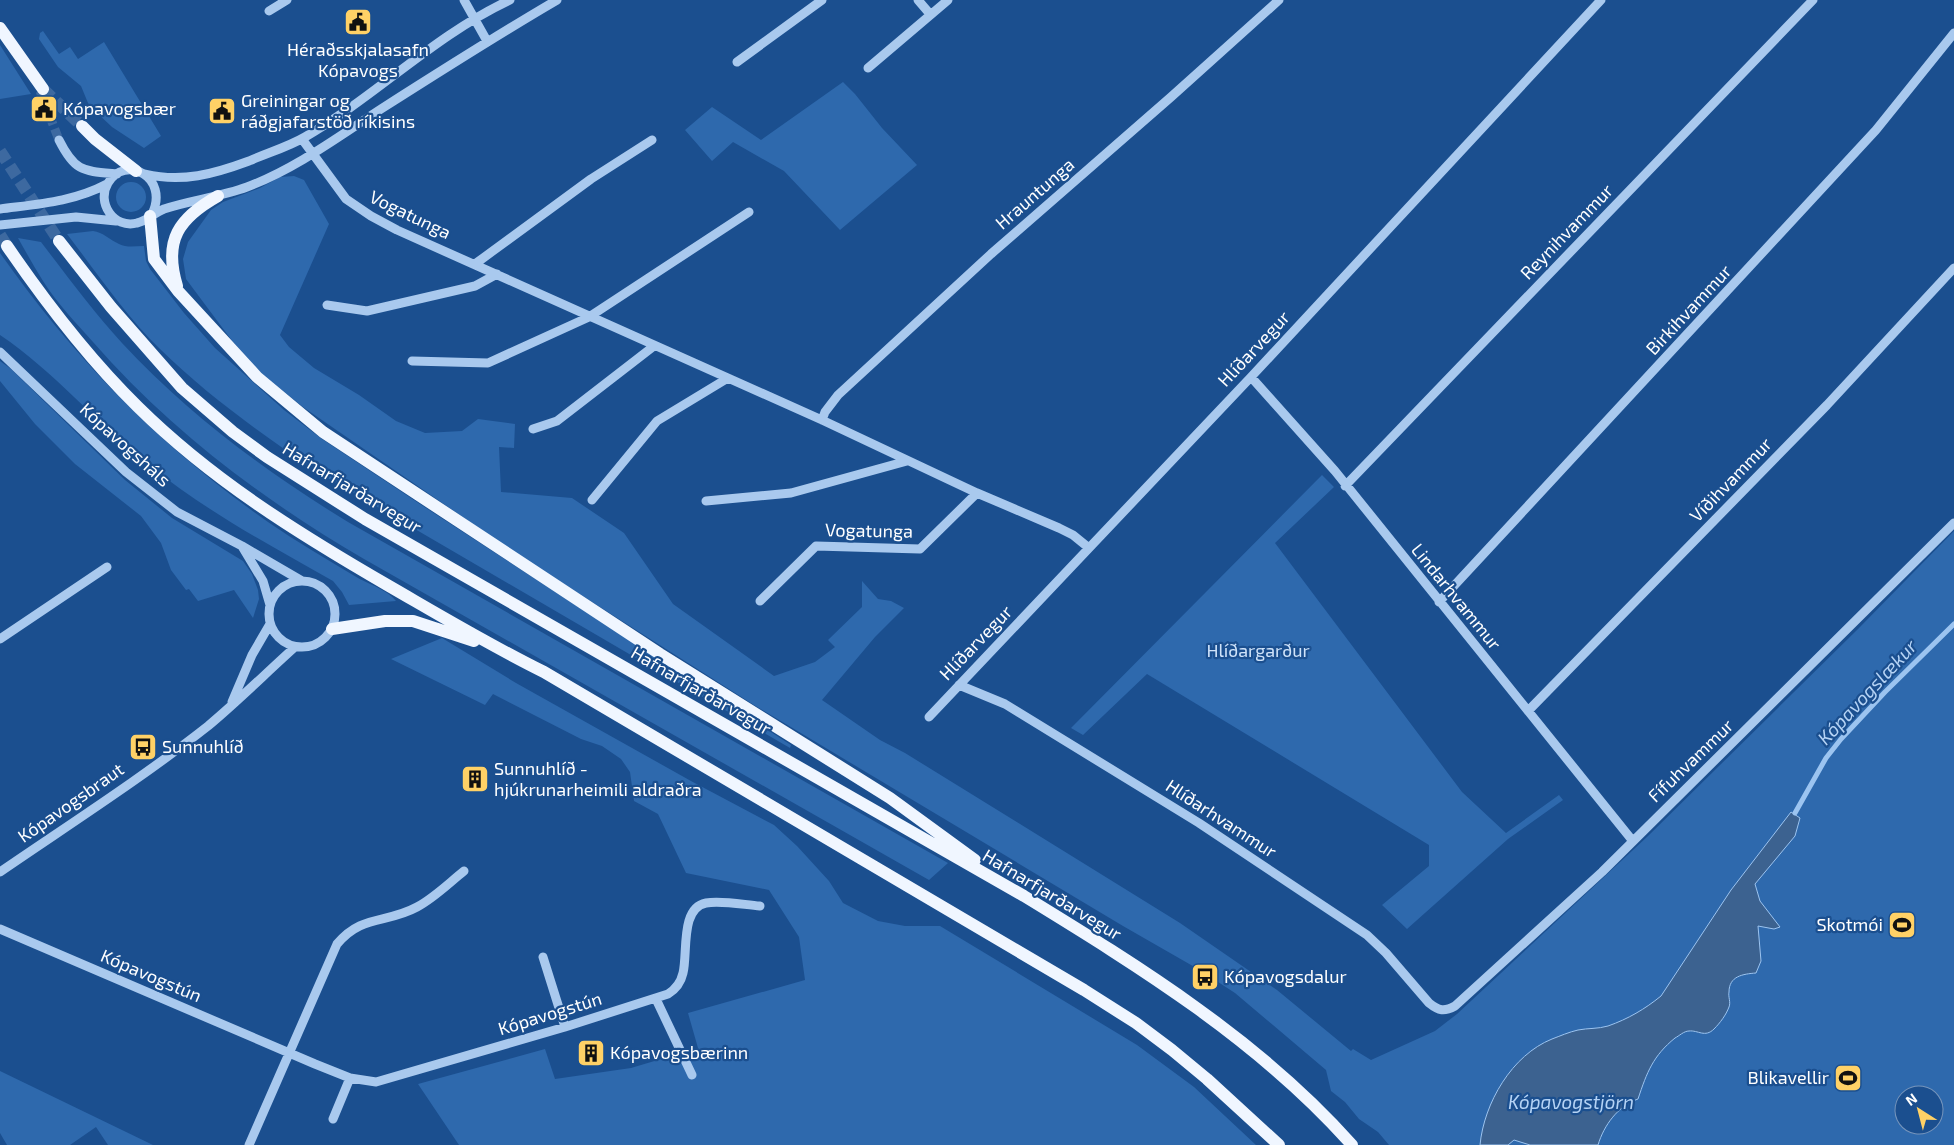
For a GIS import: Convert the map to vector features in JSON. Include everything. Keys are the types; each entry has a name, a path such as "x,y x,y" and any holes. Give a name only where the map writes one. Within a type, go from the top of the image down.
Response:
{"main road":[{"path":"0,28 42,90"},
{"path":"82,126 95,139 141,172"},
{"path":"178,291 174,277 172,256 176,232 181,223 191,213 218,196"},
{"path":"151,215 154,259 178,291 257,378 323,432 660,654 890,798 1024,896"},
{"name":"Hafnarfjarðarvegur","path":"59,241 111,307 182,388 233,432 267,457 365,519 1024,896 1108,948 1185,1001 1262,1058 1323,1112 1352,1145"},
{"path":"7,246 35,287 102,370 138,407 211,471 309,540 498,649 544,672 934,903 1026,955 1136,1023 1208,1079 1279,1145"},
{"path":"332,629 386,621 412,621 498,649"}],"street":[{"path":"269,11 287,0"},
{"path":"464,0 487,41"},
{"path":"0,209 74,198 92,192 107,184 123,171 141,172 178,179 208,175 302,139 372,93 439,42 510,0"},
{"path":"0,225 76,217 137,224 151,215 171,207 240,190 274,176 312,154 487,41 557,0"},
{"path":"737,62 822,0"},
{"path":"918,0 930,14"},
{"path":"868,68 948,0"},
{"name":"Hrauntunga","path":"822,420 824,412 838,395 896,341 991,254 1164,104 1279,0"},
{"name":"Hlíðarvegur","path":"928,717 1251,377 1601,0"},
{"name":"Reynihvammur","path":"1345,486 1813,0"},
{"name":"Birkihvammur","path":"1439,602 1876,130 1954,33"},
{"name":"Vogatunga","path":"302,139 346,199 357,208 396,230 498,274 589,317 822,420 907,461 1073,535 1089,548"},
{"path":"59,140 70,160 78,167 97,172 117,174"},
{"path":"475,264 591,178 652,140"},
{"path":"141,172 152,180 156,188 158,197 151,215"},
{"path":"107,184 104,192 104,201 112,217 119,222"},
{"path":"412,361 488,363 589,317 748,212"},
{"name":"Víðihvammur","path":"1528,711 1827,405 1954,268"},
{"path":"327,305 367,311 475,286 498,274"},
{"path":"533,429 557,421 654,346"},
{"name":"Kópavogsháls","path":"0,352 126,472 177,512 302,580"},
{"name":"Lindarhvammur","path":"1251,377 1335,472 1632,840"},
{"path":"592,500 657,421 728,378"},
{"path":"706,501 791,493 907,461"},
{"name":"Vogatunga","path":"760,601 816,546 920,549 977,493"},
{"name":"Fífuhvammur","path":"1443,1011 1455,1006 1602,872 1632,840 1687,789 1954,523"},
{"path":"242,546 263,581 270,604"},
{"path":"0,639 107,567"},
{"path":"302,580 318,585 330,596 335,612 332,629 325,638 316,644 306,647 295,647 279,639 270,624 268,614 274,595 282,587 291,582 302,580"},
{"name":"Kópavogsbraut","path":"231,705 252,655 270,624"},
{"name":"Kópavogsbraut","path":"0,872 161,761 209,725 295,647"},
{"name":"Hlíðarhvammur","path":"959,684 1005,704 1200,823 1367,935 1386,953 1429,1003 1436,1009 1443,1011"},
{"path":"249,1145 332,953 344,935 360,924 393,916 417,907 464,871"},
{"name":"Kópavogstún","path":"0,929 288,1053 350,1078 376,1082 656,999 673,990 682,979 688,919 695,909 706,903 760,906"},
{"path":"543,957 565,1027"},
{"path":"656,999 692,1075"},
{"path":"333,1119 350,1078"}],"green space":[{"path":"43,31 59,54 70,47 78,59 104,42 161,136 144,148 112,127 88,103 81,86 58,67 39,39 40,33"},
{"path":"0,45 31,94 0,99"},
{"path":"843,82 882,128 917,165 840,230 784,171 733,142 712,161 685,130 712,107 761,140"},
{"path":"294,176 304,180 329,224 280,335 289,347 314,368 359,395 396,421 425,433 462,431 478,419 515,424 514,448 499,447 501,492 572,498 624,533 673,604 774,676 815,662 835,647 828,640 862,607 862,581 878,599 891,601 904,608 875,637 822,700 880,740 905,753 1180,923 1277,990 1351,1051 1353,1049 1371,1060 1435,1031 1457,1014 1648,836 1858,629 1954,531 1954,1145 1389,1145 1378,1132 1359,1119 1345,1102 1331,1091 1326,1070 1235,993 1198,969 754,705 512,551 303,407 263,375 233,342 186,279 183,259 188,242 211,210 223,202 260,188 280,177"},
{"path":"131,182 142,186 146,197 142,208 131,212 120,208 116,197 120,186"},
{"path":"93,231 122,245 131,247 144,246 146,261 150,269 184,313 215,348 284,410 322,439 791,745 790,748 319,473 257,429 197,383 147,336 67,234"},
{"path":"18,238 41,242 80,293 122,343 147,369 201,418 287,483 348,522 948,863 929,880 364,559 290,513 254,488 186,434 123,374 54,297"},
{"path":"0,253 59,330 90,366 122,400 191,463 268,522 358,578 384,591 396,601 349,605 333,581 215,512 149,465 39,365 0,335"},
{"path":"0,361 11,369 125,480 172,518 243,561 252,574 258,590 259,599 253,618 234,590 198,601 189,589 186,590 171,570 161,543 141,516 75,464 35,424 0,381"},
{"name":"Hlíðargarður","path":"1322,475 1334,487 1275,543 1462,792 1506,833 1559,795 1563,800 1508,839 1407,929 1382,905 1429,866 1429,845 1147,674 1083,735 1071,728"},
{"path":"442,638 516,683 774,825 797,846 829,881 843,903 878,921 905,926 940,926 1137,1045 1194,1087 1256,1145 459,1145 418,1084 545,1049 555,1079 631,1068 698,1048 688,1013 805,980 799,937 769,890 686,873 658,814 634,801 630,772 621,759 602,746 581,739 493,694 485,705 391,659"},
{"path":"0,1071 153,1145 108,1145 96,1127 70,1145 7,1145 0,1133"}],"water":[{"name":"Kópavogstjörn","path":"1791,812 1800,818 1795,836 1755,884 1760,901 1780,927 1774,929 1758,926 1761,961 1756,973 1742,975 1731,982 1729,1007 1725,1016 1716,1027 1708,1033 1685,1032 1675,1038 1661,1051 1644,1081 1638,1099 1618,1111 1604,1130 1598,1145 1530,1145 1514,1140 1508,1145 1480,1145 1487,1113 1494,1097 1502,1082 1524,1056 1538,1046 1565,1034 1578,1030 1604,1027 1622,1020 1661,996 1731,890"}],"waterway":[{"name":"Kópavogslækur","path":"1795,813 1826,758 1841,739 1885,692 1954,624"}],"tunnel":[{"path":"43,89 82,126"},
{"path":"40,91 59,140"},
{"path":"0,151 59,241"},
{"path":"0,235 7,246"}],"place":[{"name":"Héraðsskjalasafn Kópavogs","path":"358,22"},
{"name":"Kópavogsbær","path":"44,109"},
{"name":"Greiningar og ráðgjafarstöð ríkisins","path":"222,111"},
{"name":"Sunnuhlíð","path":"143,747"},
{"name":"Sunnuhlíð - hjúkrunarheimili aldraðra","path":"475,779"},
{"name":"Skotmói","path":"1902,925"},
{"name":"Kópavogsdalur","path":"1205,977"},
{"name":"Kópavogsbærinn","path":"591,1053"},
{"name":"Blikavellir","path":"1848,1078"}]}
